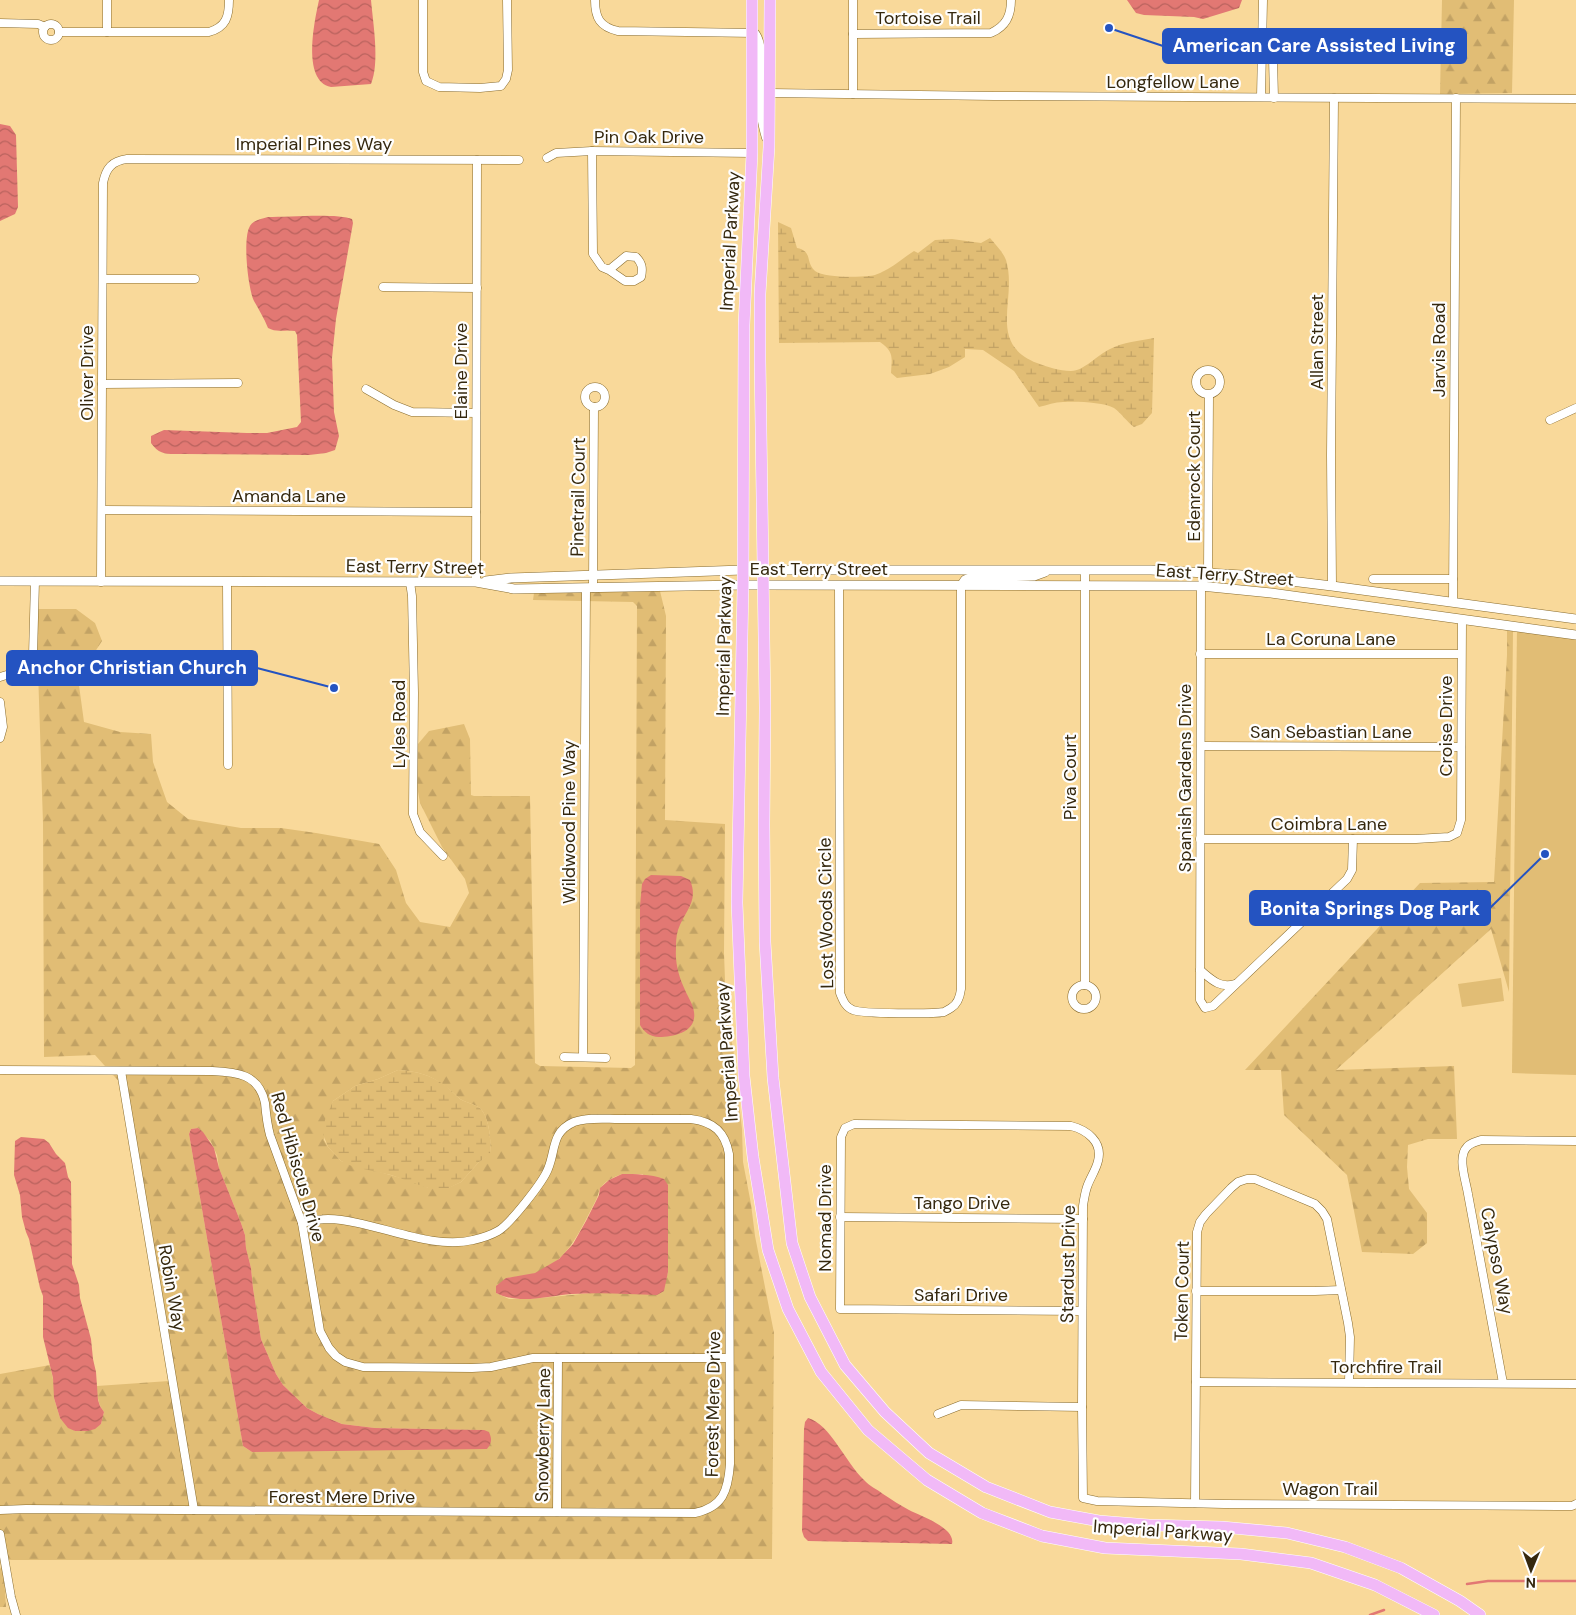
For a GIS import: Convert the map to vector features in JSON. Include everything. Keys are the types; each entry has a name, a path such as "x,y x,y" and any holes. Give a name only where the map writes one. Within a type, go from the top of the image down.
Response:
{"main road":[{"name":"Imperial Parkway","path":"752,0 752,153 744,325 743,585 737,903 744,1076 753,1157 768,1250 788,1309 821,1372 868,1430 927,1480 982,1513 1042,1536 1106,1548 1241,1554 1311,1563 1375,1585 1434,1615"},
{"name":"Imperial Parkway","path":"770,0 769,147 760,294 765,942 773,1078 792,1243 810,1297 846,1365 885,1412 929,1453 986,1488 1050,1512 1099,1521 1149,1525 1222,1527 1287,1533 1345,1547 1401,1568 1460,1601 1480,1615"}],"street":[{"path":"107,0 107,32"},
{"path":"59,32 209,32 218,29 225,22 228,14 229,0"},
{"path":"423,0 423,72 426,81 439,87 480,88 501,86 506,79 508,70 507,0"},
{"path":"595,0 598,17 602,24 609,29 618,31 752,32"},
{"path":"853,0 853,94"},
{"name":"Tortoise Trail","path":"853,34 992,33 1000,29 1006,22 1010,14 1011,0"},
{"path":"1261,97 1263,0"},
{"path":"0,23 38,24 45,27 52,24 57,26 59,32 56,38 49,40 43,35 45,27"},
{"name":"Imperial Parkway","path":"752,32 758,35 761,48 761,115 769,147"},
{"path":"1262,36 1273,58 1274,98"},
{"name":"Longfellow Lane","path":"770,93 1576,99"},
{"name":"Allan Street","path":"1332,586 1331,455 1334,98"},
{"name":"Jarvis Road","path":"1453,602 1456,98"},
{"path":"592,151 592,254 602,267 610,270"},
{"name":"Pin Oak Drive","path":"547,158 556,153 592,151 752,153"},
{"name":"Imperial Pines Way","path":"110,165 118,160 128,158 519,160"},
{"name":"Elaine Drive","path":"476,582 477,160"},
{"name":"Oliver Drive","path":"101,582 103,183 104,174 110,165"},
{"path":"102,279 195,279"},
{"path":"383,287 477,288"},
{"path":"102,384 238,383"},
{"path":"366,389 394,405 412,412 476,413"},
{"name":"Edenrock Court","path":"1200,586 1208,572 1209,395"},
{"name":"Pinetrail Court","path":"589,588 593,576 594,407"},
{"path":"1550,420 1576,408"},
{"name":"Amanda Lane","path":"102,510 476,512"},
{"path":"476,582 511,578 743,570 1151,570 1208,572 1332,586 1576,619"},
{"path":"961,586 965,580 970,578 1034,576 1052,570"},
{"name":"Piva Court","path":"1085,985 1086,570"},
{"path":"1374,579 1454,579"},
{"name":"East Terry Street","path":"0,581 476,582 514,589 743,585 1200,586 1271,593 1576,635"},
{"path":"0,678 15,672 31,662 33,655 34,581"},
{"path":"227,582 228,765"},
{"name":"Lyles Road","path":"410,582 414,683 413,814 420,832 443,856"},
{"name":"Lost Woods Circle","path":"839,586 840,992 844,1003 852,1010 882,1013 943,1012 953,1007 959,999 962,989 961,586"},
{"name":"Spanish Gardens Drive","path":"1200,586 1200,1000 1205,1008 1214,1006 1347,879 1352,865 1352,839"},
{"name":"Wildwood Pine Way","path":"583,1057 589,588"},
{"name":"Croise Drive","path":"1457,833 1461,820 1462,620"},
{"name":"La Coruna Lane","path":"1200,654 1461,654"},
{"path":"0,702 3,727 0,738"},
{"name":"San Sebastian Lane","path":"1201,746 1461,747"},
{"name":"Coimbra Lane","path":"1200,838 1449,838 1457,833"},
{"path":"1200,970 1216,983 1227,986 1236,983"},
{"path":"564,1057 606,1058"},
{"name":"Red Hibiscus Drive","path":"0,1070 235,1072 251,1079 263,1096 267,1125 302,1223 320,1331 328,1348 344,1362 363,1366 472,1368 491,1367 528,1358 730,1358"},
{"name":"Robin Way","path":"121,1071 194,1510"},
{"name":"Forest Mere Drive","path":"0,1510 694,1513 705,1511 714,1506 724,1494 729,1478 729,1154 727,1143 713,1125 703,1120 692,1119 596,1119 575,1122 559,1134 554,1142 548,1171 514,1217 500,1230 473,1240 455,1242 433,1240 336,1220 317,1220 302,1223"},
{"name":"Stardust Drive","path":"845,1128 854,1124 1071,1126 1089,1133 1095,1141 1098,1161 1084,1196 1083,1218 1083,1498"},
{"name":"Nomad Drive","path":"840,1309 841,1137 845,1128"},
{"name":"Calypso Way","path":"1504,1383 1463,1162 1463,1153 1467,1145 1490,1139 1576,1141"},
{"name":"Token Court","path":"1195,1503 1197,1232 1200,1222 1206,1214 1238,1182 1246,1179 1255,1179 1276,1187 1315,1204 1327,1219 1350,1337 1349,1382"},
{"name":"Tango Drive","path":"840,1217 1083,1218"},
{"path":"1196,1292 1315,1292 1341,1290"},
{"name":"Safari Drive","path":"840,1309 1082,1310"},
{"name":"Snowberry Lane","path":"557,1512 558,1358"},
{"name":"Torchfire Trail","path":"1196,1382 1576,1384"},
{"path":"938,1414 961,1405 1082,1407"},
{"name":"Wagon Trail","path":"1083,1498 1097,1501 1195,1503 1548,1506 1572,1506 1576,1504"},
{"path":"0,1534 16,1615"}],"green space":[{"path":"1442,0 1514,0 1512,93 1440,94"},
{"path":"778,222 791,228 797,248 802,249 807,254 810,264 815,271 833,276 857,277 877,274 892,267 914,251 918,253 935,240 952,239 981,243 990,238 1006,260 1009,275 1007,319 1008,332 1012,344 1022,354 1037,363 1058,370 1071,371 1086,366 1115,347 1154,338 1152,413 1142,424 1134,427 1114,408 1104,404 1057,402 1039,407 1014,371 983,350 965,349 965,357 949,367 930,374 897,378 891,373 892,359 890,352 880,342 779,343"},
{"path":"660,591 666,616 665,820 725,824 724,953 726,1007 735,1061 742,1129 743,1162 774,1333 772,1559 3,1560 6,1607 0,1607 0,1569 2,1566 0,1553 0,1374 50,1365 54,1384 54,1398 60,1418 75,1431 88,1431 101,1424 104,1412 98,1400 97,1386 169,1381 124,1087 95,1055 44,1057 43,823 36,609 76,609 95,623 102,641 78,678 84,722 120,732 151,734 153,762 167,802 188,819 241,828 281,828 379,844 396,870 406,903 420,922 450,927 469,893 465,879 442,847 420,803 414,769 418,744 429,731 464,724 470,739 471,795 530,796 535,1063 540,1066 631,1068 635,1065 637,606 633,602 533,600 534,593","holes":["398,1070 429,1076 460,1099 479,1107 484,1114 489,1131 490,1154 479,1162 461,1182 448,1188 428,1188 422,1184 341,1161 324,1140 333,1101 355,1086","198,1128 211,1142 217,1155 219,1168 245,1235 261,1339 276,1374 283,1385 307,1408 342,1424 375,1428 484,1430 252,1452 243,1446 189,1134 191,1129","622,1174 643,1174 667,1239 668,1272 664,1286 530,1299 509,1299 496,1293 506,1278 536,1273 547,1268 566,1252 579,1232 596,1200 599,1190 610,1180"]},
{"path":"1517,627 1576,635 1576,1075 1512,1073"},
{"path":"1507,630 1513,631 1509,992 1491,929 1336,1070 1454,1066 1457,1139 1428,1139 1408,1145 1409,1189 1427,1213 1427,1243 1413,1254 1362,1252 1347,1175 1284,1115 1281,1070 1245,1070 1420,883 1494,882"},
{"path":"1501,978 1504,1001 1462,1007 1458,984"},
{"path":"398,1070 411,1071 435,1079 460,1099 479,1107 484,1114 490,1137 490,1155 479,1162 461,1182 449,1188 428,1188 391,1175 354,1167 341,1161 328,1147 323,1134 325,1120 333,1101 355,1086"}],"water":[{"path":"319,0 371,0 375,65 371,84 331,87 322,82 316,74 312,48"},
{"path":"1127,0 1242,0 1239,8 1203,19 1136,13"},
{"path":"0,124 10,126 16,135 18,207 15,214 0,221"},
{"path":"324,216 352,219 353,223 336,319 332,358 334,412 339,436 335,450 309,455 174,454 161,452 151,443 151,436 164,430 267,433 297,427 301,422 297,335 295,331 268,328 254,301 248,276 246,243 250,225 268,217"},
{"path":"651,875 681,876 690,880 693,894 690,906 677,932 676,955 679,975 693,1006 694,1019 688,1029 665,1037 650,1035 640,1025 640,906 642,884"},
{"path":"198,1128 214,1148 219,1168 245,1235 261,1339 276,1374 283,1385 307,1408 342,1424 375,1428 484,1430 489,1432 491,1439 487,1449 252,1452 243,1446 189,1134 191,1129"},
{"path":"21,1137 44,1139 49,1143 65,1163 71,1182 72,1264 79,1285 80,1298 91,1339 98,1400 104,1412 101,1424 95,1429 88,1431 75,1431 68,1428 60,1418 54,1398 53,1378 43,1337 43,1296 22,1217 20,1195 14,1175 15,1141"},
{"path":"622,1174 659,1177 664,1179 668,1185 668,1272 664,1291 657,1295 583,1293 533,1299 514,1299 496,1293 496,1286 506,1278 535,1273 559,1259 573,1244 599,1195 600,1188 609,1180"},
{"path":"808,1418 824,1428 857,1473 866,1482 902,1506 943,1528 952,1538 952,1544 808,1541 802,1531 804,1429"}],"waterway":[{"path":"1467,1584 1488,1581 1576,1581"},
{"path":"1370,1615 1384,1610"}],"place":[{"name":"American Care Assisted Living","path":"1109,28"},
{"name":"Anchor Christian Church","path":"334,688"},
{"name":"Bonita Springs Dog Park","path":"1545,854"}]}
